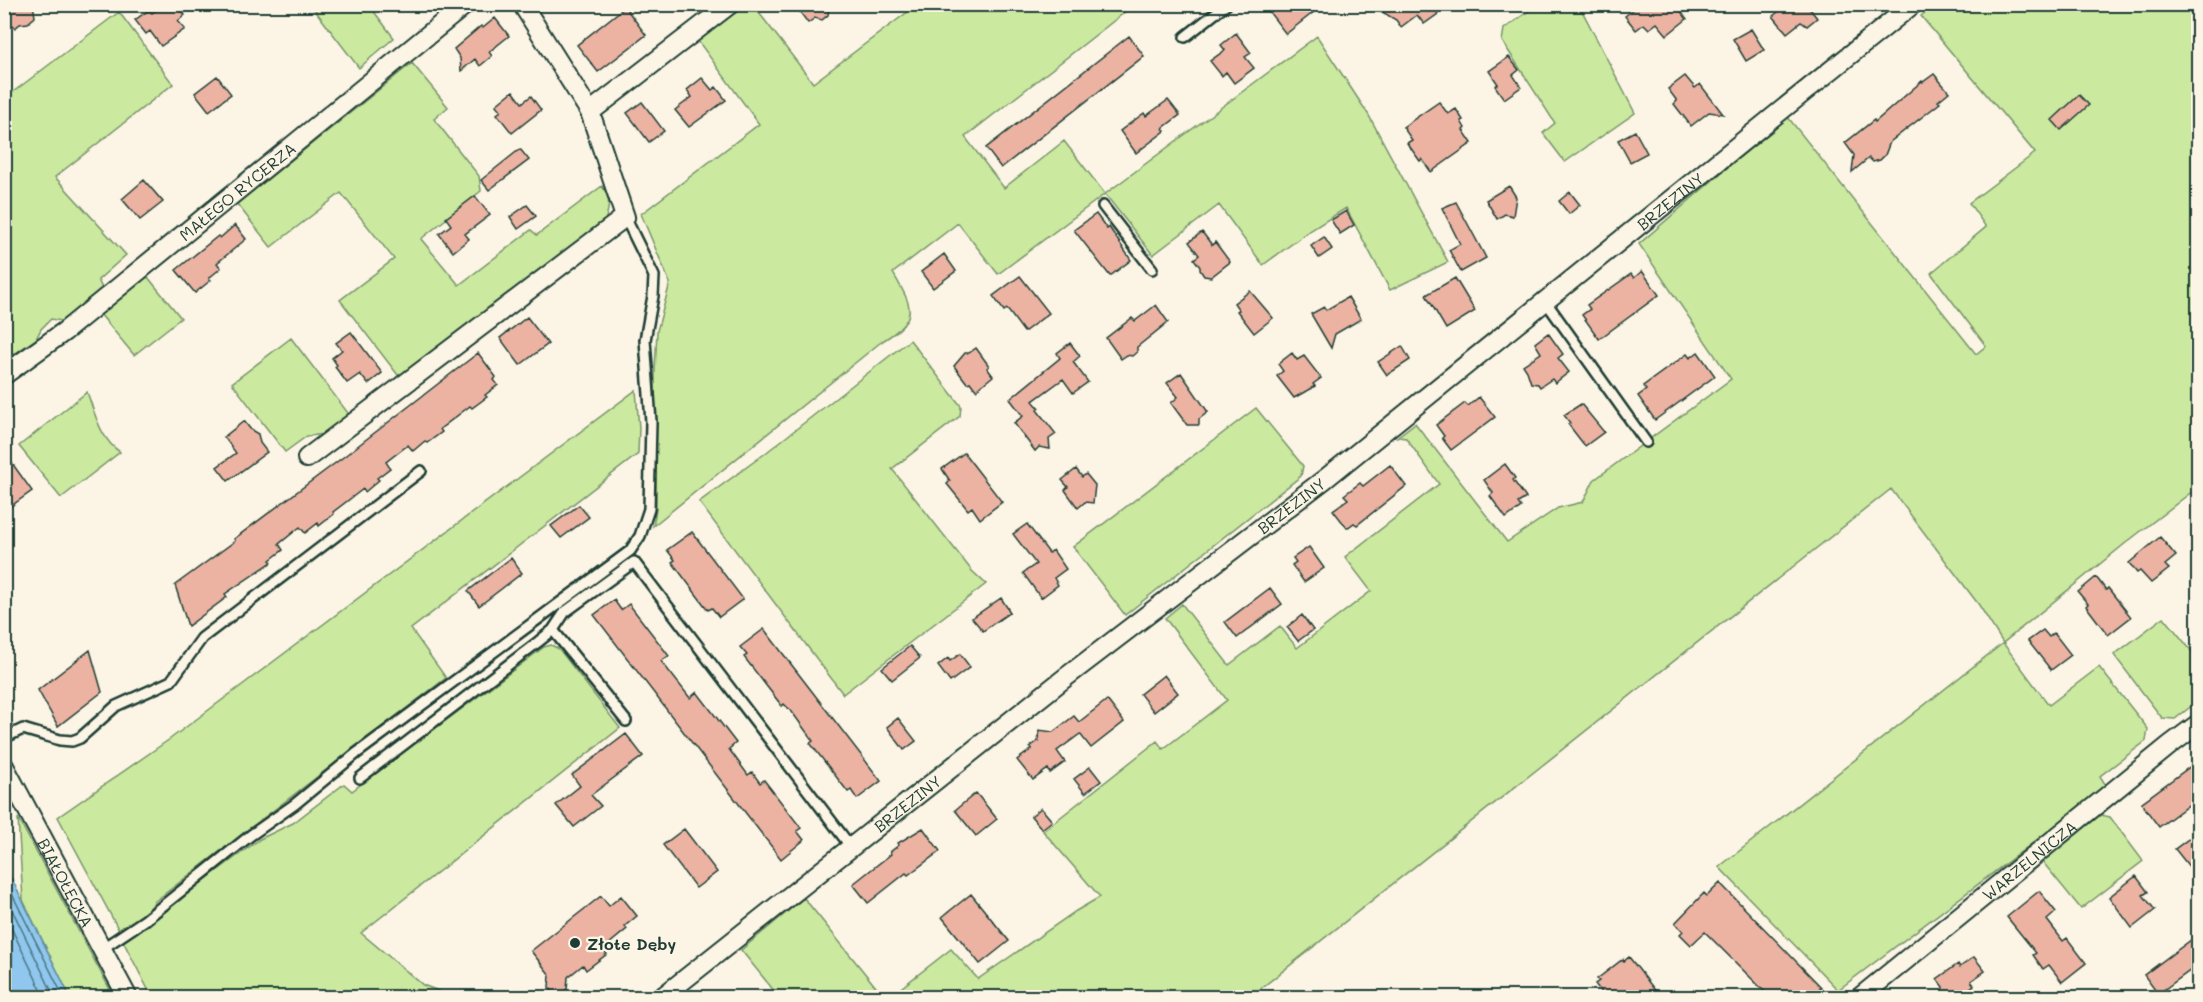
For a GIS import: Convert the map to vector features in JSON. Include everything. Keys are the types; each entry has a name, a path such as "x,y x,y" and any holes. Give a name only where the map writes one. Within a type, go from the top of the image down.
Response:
{"street":[{"name":"MAŁEGO RYCERZA","path":"4,375 65,331 466,4"},
{"path":"308,458 625,217 590,112 522,4"},
{"path":"590,112 730,4"},
{"name":"BRZEZINY","path":"661,998 1066,678 1325,479 1913,4"},
{"name":"WARZELNICZA","path":"1859,998 2170,745 2199,724"},
{"name":"BIAŁOŁĘCKA","path":"4,766 128,998"}],"lane":[{"path":"1185,37 1227,4"},
{"path":"1103,206 1152,269"},
{"path":"103,948 145,920 357,753 630,551 640,536 649,509 651,422 645,340 654,276 625,217"},
{"path":"1546,302 1646,442"},
{"path":"4,738 23,729 60,740 72,741 80,738 116,706 171,681 202,638 422,471"},
{"path":"360,778 553,630 565,612 634,562 851,847"},
{"path":"553,630 626,721"}],"green space":[{"path":"747,4 753,5 813,83 917,5 1134,5 965,137 1004,188 1064,141 1105,194 998,274 958,223 893,273 905,295 909,312 907,319 894,334 881,342 653,526 656,509 657,331 670,283 641,214 759,124 698,41"},
{"path":"1935,4 2198,5 2198,487 2003,643 1979,605 1891,489 1250,997 888,998 951,949 978,979 1100,897 1043,831 1157,741 1163,749 1227,700 1165,618 1182,604 1229,665 1280,626 1297,648 1371,591 1345,557 1439,484 1406,438 1397,437 1415,423 1507,542 1558,508 1583,502 1594,480 1731,379 1639,244 1787,116 1976,354 1986,346 1931,273 1986,227 1969,203 2035,153 1921,16"},
{"path":"311,5 369,5 394,38 359,68"},
{"path":"1537,5 1579,5 1635,113 1565,162 1543,133 1555,123 1502,41 1504,29"},
{"path":"119,12 173,84 55,177 126,255 98,280 103,290 61,321 51,319 41,329 36,339 5,360 5,98"},
{"path":"1317,36 1368,114 1448,262 1390,290 1346,208 1263,265 1219,205 1153,255 1105,194"},
{"path":"412,63 448,107 434,119 479,176 481,191 421,239 459,285 531,230 537,235 602,186 609,204 604,224 401,379 340,300 394,259 341,193 271,247 237,204"},
{"path":"147,276 181,318 134,355 100,314"},
{"path":"291,338 351,417 329,434 307,436 285,452 232,383"},
{"path":"910,340 961,406 960,416 892,469 972,571 986,584 843,694 699,502"},
{"path":"636,390 639,428 638,454 411,629 446,678 154,902 147,914 121,934 58,817 170,739"},
{"path":"87,392 103,433 113,447 120,452 61,498 19,446"},
{"path":"1256,408 1303,466 1301,476 1125,615 1073,547"},
{"path":"2164,617 2198,659 2198,701 2175,719 2162,718 2114,655"},
{"path":"2003,643 2049,705 2099,667 2148,729 2146,741 2100,776 2107,787 1838,990 1719,867"},
{"path":"551,645 559,649 620,728 361,933 423,985 454,997 152,997 123,941 260,839 293,823 344,784 352,791 544,647"},
{"path":"2100,815 2110,817 2143,861 2081,909 2041,860"},
{"path":"18,818 114,997 70,997 23,900"},
{"path":"804,898 884,997 779,997 741,950"}],"water":[{"path":"5,865 70,997 5,997"}],"building":[{"path":"4,4 33,4 35,17 28,23 20,24 15,28 13,25 7,25"},
{"path":"164,4 177,4 185,15 178,21 185,29 161,46 150,31 146,34 135,20 149,10 152,13"},
{"path":"794,4 833,4 829,7 828,15 822,20 815,18 808,23"},
{"path":"1263,4 1324,4 1286,34"},
{"path":"1369,4 1432,4 1438,14 1424,24 1417,15 1401,27 1396,20"},
{"path":"1640,4 1675,4 1687,19 1667,35 1657,23 1649,29 1644,24 1636,30 1625,16"},
{"path":"1788,4 1806,4 1817,18 1807,26 1801,22 1787,33 1773,16"},
{"path":"625,7 646,35 598,72 577,45"},
{"path":"495,18 509,36 489,52 492,56 480,66 475,59 461,71 460,58 454,49 481,26 483,28"},
{"path":"1751,29 1764,50 1746,61 1733,39"},
{"path":"1236,33 1251,53 1245,57 1254,68 1234,83 1226,72 1222,76 1210,61 1225,50 1221,45"},
{"path":"1129,36 1144,56 1001,168 986,148"},
{"path":"1509,57 1519,70 1513,75 1521,87 1504,99 1489,71"},
{"path":"1934,74 1949,92 1938,101 1940,103 1890,142 1885,155 1880,160 1873,162 1869,158 1852,172 1854,155 1845,143 1874,120 1875,122 1922,81"},
{"path":"217,76 231,94 209,111 195,93"},
{"path":"1685,76 1695,88 1700,84 1723,114 1709,112 1691,126 1674,104 1677,101 1668,89"},
{"path":"702,78 712,90 716,87 726,100 689,127 675,110 692,97 687,90"},
{"path":"513,91 522,103 531,96 541,110 512,133 497,114 501,111 496,105"},
{"path":"2079,95 2089,105 2061,130 2052,120"},
{"path":"1168,100 1180,115 1163,128 1165,131 1136,153 1120,131 1144,113 1146,116"},
{"path":"642,102 664,131 649,142 627,113"},
{"path":"1439,102 1448,114 1456,109 1463,120 1461,121 1465,128 1463,130 1472,143 1431,172 1407,143 1412,140 1403,127"},
{"path":"1635,131 1647,153 1630,162 1618,140"},
{"path":"520,149 529,160 489,190 481,180"},
{"path":"144,180 163,202 140,220 122,199"},
{"path":"1509,186 1516,197 1513,216 1505,214 1497,219 1486,200"},
{"path":"1570,192 1580,205 1569,214 1559,201"},
{"path":"475,196 490,215 465,234 469,239 453,252 439,234 451,225 446,218"},
{"path":"1456,202 1486,258 1461,272 1449,250 1460,244 1442,208"},
{"path":"527,205 536,216 518,229 510,217"},
{"path":"1346,211 1354,225 1340,234 1331,220"},
{"path":"1096,214 1107,229 1109,227 1131,260 1110,276 1074,230"},
{"path":"235,225 246,239 217,263 221,268 195,293 176,270"},
{"path":"1202,232 1212,245 1215,242 1230,262 1211,277 1204,276 1200,270 1194,259 1199,255 1189,242"},
{"path":"1324,237 1332,249 1319,258 1311,246"},
{"path":"944,254 956,271 933,288 921,272"},
{"path":"1642,271 1659,295 1599,339 1582,315 1590,309 1587,305 1631,274 1634,278"},
{"path":"1020,276 1049,313 1024,332 1007,309 1004,311 993,296"},
{"path":"1455,278 1475,311 1446,329 1426,295"},
{"path":"1250,291 1273,318 1254,333 1237,311 1239,310 1234,303"},
{"path":"1348,297 1361,319 1335,334 1331,348 1311,314 1324,307 1326,310"},
{"path":"1156,305 1168,322 1137,347 1137,352 1132,356 1127,355 1121,359 1106,338 1132,318 1135,321"},
{"path":"527,317 548,344 520,365 500,338"},
{"path":"351,332 382,373 368,384 360,374 347,383 335,367 337,365 332,358 342,350 336,343"},
{"path":"1548,333 1563,354 1558,358 1569,372 1555,383 1552,379 1540,387 1538,384 1531,383 1523,365 1541,353 1535,343"},
{"path":"1070,343 1080,356 1073,362 1088,382 1073,393 1063,379 1033,401 1039,408 1037,410 1056,434 1049,439 1050,449 1039,447 1035,451 1014,423 1023,416 1010,399 1060,358 1057,353"},
{"path":"1402,346 1410,360 1387,375 1378,362"},
{"path":"976,348 993,376 976,390 970,382 967,383 954,366 965,353"},
{"path":"1698,352 1715,376 1655,420 1638,396 1646,390 1643,386 1687,354 1690,358"},
{"path":"478,353 496,377 494,380 498,385 485,395 487,397 472,408 470,406 440,429 442,432 427,443 425,441 413,451 408,445 386,462 390,468 377,478 379,480 365,492 363,489 333,512 334,514 319,526 318,523 305,533 300,527 279,544 283,550 270,560 272,562 225,594 227,597 188,626 175,585"},
{"path":"1292,353 1297,360 1304,356 1321,378 1313,384 1315,386 1294,398 1277,376 1283,371 1278,364"},
{"path":"1181,373 1208,412 1199,419 1199,425 1187,425 1171,403 1178,397 1167,383"},
{"path":"1479,397 1495,417 1451,450 1436,425 1465,403 1468,406"},
{"path":"1581,404 1604,432 1585,446 1564,415"},
{"path":"244,421 251,430 258,434 260,443 267,452 228,481 217,467 236,453 224,437"},
{"path":"4,452 32,491 4,511"},
{"path":"964,453 1002,502 980,519 972,507 968,510 947,484 950,481 942,469"},
{"path":"1505,464 1526,498 1518,503 1521,507 1506,518 1490,496 1493,493 1484,480"},
{"path":"1390,465 1406,486 1357,525 1354,523 1347,528 1333,510 1348,499 1344,495 1360,483 1363,486"},
{"path":"1076,469 1082,477 1086,474 1095,485 1093,503 1085,502 1078,508 1065,490 1068,487 1062,480"},
{"path":"579,505 589,517 561,538 551,526"},
{"path":"1027,524 1049,553 1053,550 1066,569 1054,578 1058,585 1041,598 1023,573 1036,564 1013,534"},
{"path":"692,532 743,599 719,617 712,608 708,610 672,562 675,560 667,550"},
{"path":"2160,537 2176,556 2165,565 2169,569 2151,583 2140,571 2137,573 2129,563"},
{"path":"1309,547 1324,568 1304,582 1292,565 1296,562 1293,558"},
{"path":"511,558 522,573 479,606 468,591"},
{"path":"2096,577 2131,617 2108,635 2078,592"},
{"path":"1270,588 1282,604 1237,638 1225,622"},
{"path":"1001,598 1010,612 983,631 972,618"},
{"path":"614,600 621,610 629,604 669,656 661,661 690,698 697,692 736,743 729,749 748,775 752,772 760,783 764,780 801,828 797,831 804,840 781,859 594,615"},
{"path":"1302,615 1313,630 1298,641 1287,627"},
{"path":"764,629 881,781 857,799 851,790 848,792 810,743 813,741 792,712 784,704 782,706 744,657 747,655 740,647"},
{"path":"2043,630 2049,637 2054,633 2071,655 2051,670 2028,641"},
{"path":"910,646 920,658 892,680 882,668"},
{"path":"90,650 102,692 58,726 38,690"},
{"path":"960,654 970,667 950,682 938,666 948,658 950,661"},
{"path":"1164,675 1178,693 1154,712 1140,694"},
{"path":"1107,700 1124,722 1091,748 1080,734 1057,751 1065,762 1050,773 1048,769 1033,780 1017,760 1032,749 1030,747 1038,741 1039,730 1053,732 1074,716 1079,722"},
{"path":"898,718 916,741 904,750 887,727"},
{"path":"626,734 643,756 591,795 601,806 574,827 556,805 580,786 572,775"},
{"path":"2199,760 2199,797 2159,827 2141,803"},
{"path":"1090,767 1101,781 1085,793 1074,779"},
{"path":"976,793 997,819 976,836 955,810"},
{"path":"1041,808 1052,821 1042,829 1031,816"},
{"path":"923,828 940,851 908,875 906,873 868,903 853,884 891,854 890,852 899,845 898,843"},
{"path":"684,829 717,872 696,888 663,845"},
{"path":"2199,831 2199,879 2175,849"},
{"path":"2136,876 2148,892 2143,895 2155,910 2132,928 2109,897"},
{"path":"1720,883 1821,987 1808,998 1771,998 1705,932 1691,945 1680,934 1683,931 1675,923 1704,893 1707,896"},
{"path":"2039,891 2056,912 2047,920 2063,941 2067,938 2086,963 2062,982 2049,965 2043,969 2033,955 2036,953 2007,917"},
{"path":"971,894 1009,941 980,964 942,917"},
{"name":"Złote Dęby","path":"601,896 609,906 621,896 637,916 625,926 627,929 603,949 607,954 586,970 583,965 568,977 567,989 561,993 553,992 549,987 550,975 531,951"},
{"path":"2199,934 2199,964 2158,994 2144,975"},
{"path":"1629,957 1661,998 1606,998 1595,984 1599,981 1597,979"},
{"path":"1974,957 1985,971 1971,981 1974,985 1958,998 1955,994 1942,993 1943,987 1937,979 1958,964 1960,967"}],"place":[{"name":"Złote Dęby","path":"575,943"}]}
